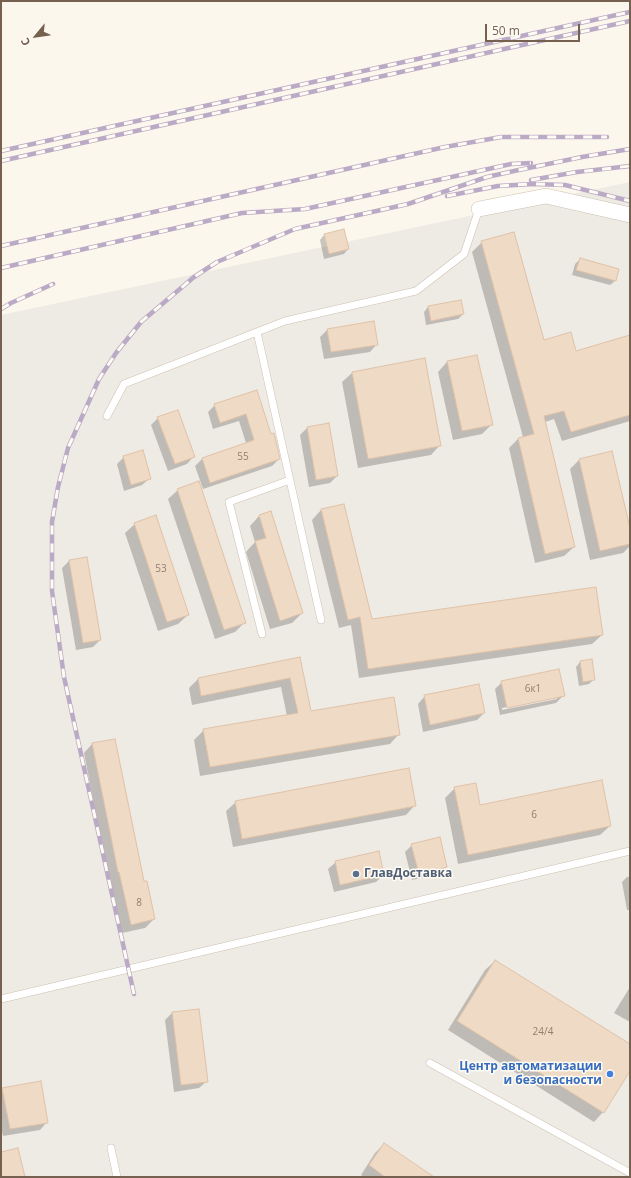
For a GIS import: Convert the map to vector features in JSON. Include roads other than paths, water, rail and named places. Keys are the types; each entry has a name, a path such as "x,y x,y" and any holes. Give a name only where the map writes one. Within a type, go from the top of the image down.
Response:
{"street":[{"path":"479,209 546,196 630,214"}],"lane":[{"path":"107,416 124,384 285,321 416,290 464,254 479,209"},
{"path":"257,332 321,620"},
{"path":"262,634 229,502 290,480"},
{"path":"1,999 630,851"},
{"path":"430,1063 630,1173"},
{"path":"111,1148 117,1177"}],"railway":[{"path":"1,151 630,12"},
{"path":"1,161 630,21"},
{"path":"1,246 445,147 501,137 607,137"},
{"path":"134,994 64,677 52,591 52,522 58,487 68,448 99,379 116,353 141,322 194,277 217,262 295,229 408,204 487,177 582,157 630,149"},
{"path":"1,268 242,213 305,209 511,164 531,163"},
{"path":"531,180 577,172 630,166"},
{"path":"447,196 498,186 533,184 565,185 630,201"},
{"path":"1,309 53,284"}],"place":[{"name":"ГлавДоставка","path":"356,874"},
{"name":"Центр автоматизации и безопасности","path":"610,1074"}]}
